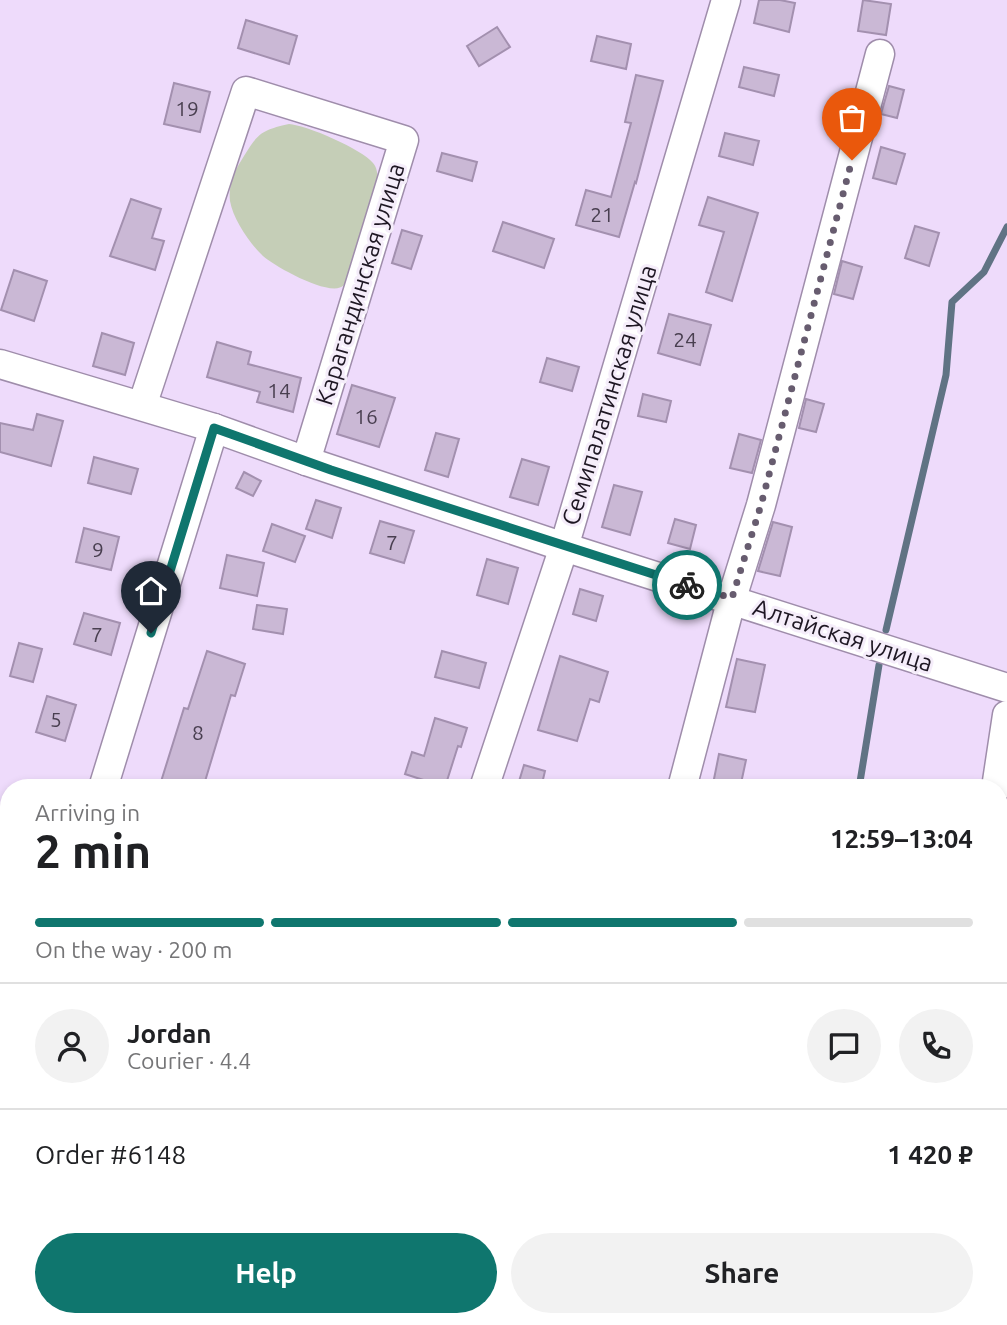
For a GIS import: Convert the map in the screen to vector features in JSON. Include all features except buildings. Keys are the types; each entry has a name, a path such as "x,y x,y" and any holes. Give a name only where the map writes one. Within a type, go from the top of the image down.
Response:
{"street":[{"name":"Семипалатинская улица","path":"487,779 564,547 726,0"},
{"path":"684,779 732,598 761,505 880,54"},
{"name":"Карагандинская улица","path":"142,406 246,91 404,140 306,461"},
{"name":"Алтайская улица","path":"0,364 214,428 564,547 732,598 1007,688"},
{"path":"106,779 214,428"},
{"path":"997,779 1007,715"}],"green space":[{"path":"289,124 346,145 367,157 377,170 378,178 353,266 344,285 338,288 328,288 303,280 269,261 248,238 232,208 231,183 249,148 262,134"}],"waterway":[{"path":"886,630 946,375 952,302 984,272 1007,227"},
{"path":"860,779 879,665"}],"way so far":[{"path":"687,585 732,598 761,505 852,160"}],"route":[{"path":"151,633 214,428 331,470 687,585"}]}
